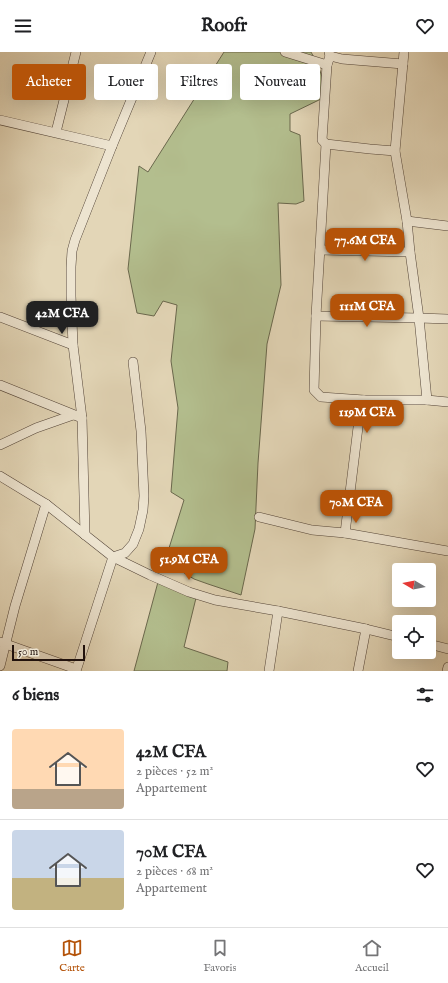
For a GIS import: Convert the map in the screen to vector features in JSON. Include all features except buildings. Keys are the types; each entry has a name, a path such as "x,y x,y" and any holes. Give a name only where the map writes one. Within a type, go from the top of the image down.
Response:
{"street":[{"path":"56,132 76,52"},
{"path":"85,535 82,418 73,345 70,267 72,251 112,146 151,52"},
{"path":"285,52 329,58 403,64"},
{"path":"404,52 395,151 407,221 427,400"},
{"path":"329,58 322,140 326,144 395,151"},
{"path":"0,120 112,146"},
{"path":"326,144 316,316 314,390 321,397 364,400 427,400 448,402"},
{"path":"407,221 448,226"},
{"path":"320,250 410,252"},
{"path":"316,316 448,319"},
{"path":"0,317 73,345"},
{"path":"113,557 124,553 133,544 140,529 143,510 144,496 141,431 133,362"},
{"path":"0,385 82,418"},
{"path":"345,533 360,403 364,400"},
{"path":"0,445 36,428 73,415"},
{"path":"0,476 46,504 113,557 189,592 215,600 278,611 392,635"},
{"path":"0,666 2,643 15,606 46,504"},
{"path":"259,517 312,530 345,533 448,551"},
{"path":"2,643 76,670 113,557"},
{"path":"269,671 278,611"},
{"path":"358,671 366,629"},
{"path":"436,646 448,649"}],"green space":[{"path":"224,52 311,52 317,64 240,64 240,100 319,100 290,114 290,131 300,135 304,201 296,204 278,203 281,285 267,344 258,463 255,529 241,595 194,579 165,561 184,500 171,492 178,408 171,361 177,305 163,301 154,316 137,313 128,269 139,166 148,172 194,100 232,100 232,64 216,64"},
{"path":"320,70 323,84 320,99"},
{"path":"158,582 196,598 184,647 228,662 227,671 134,671"}]}
